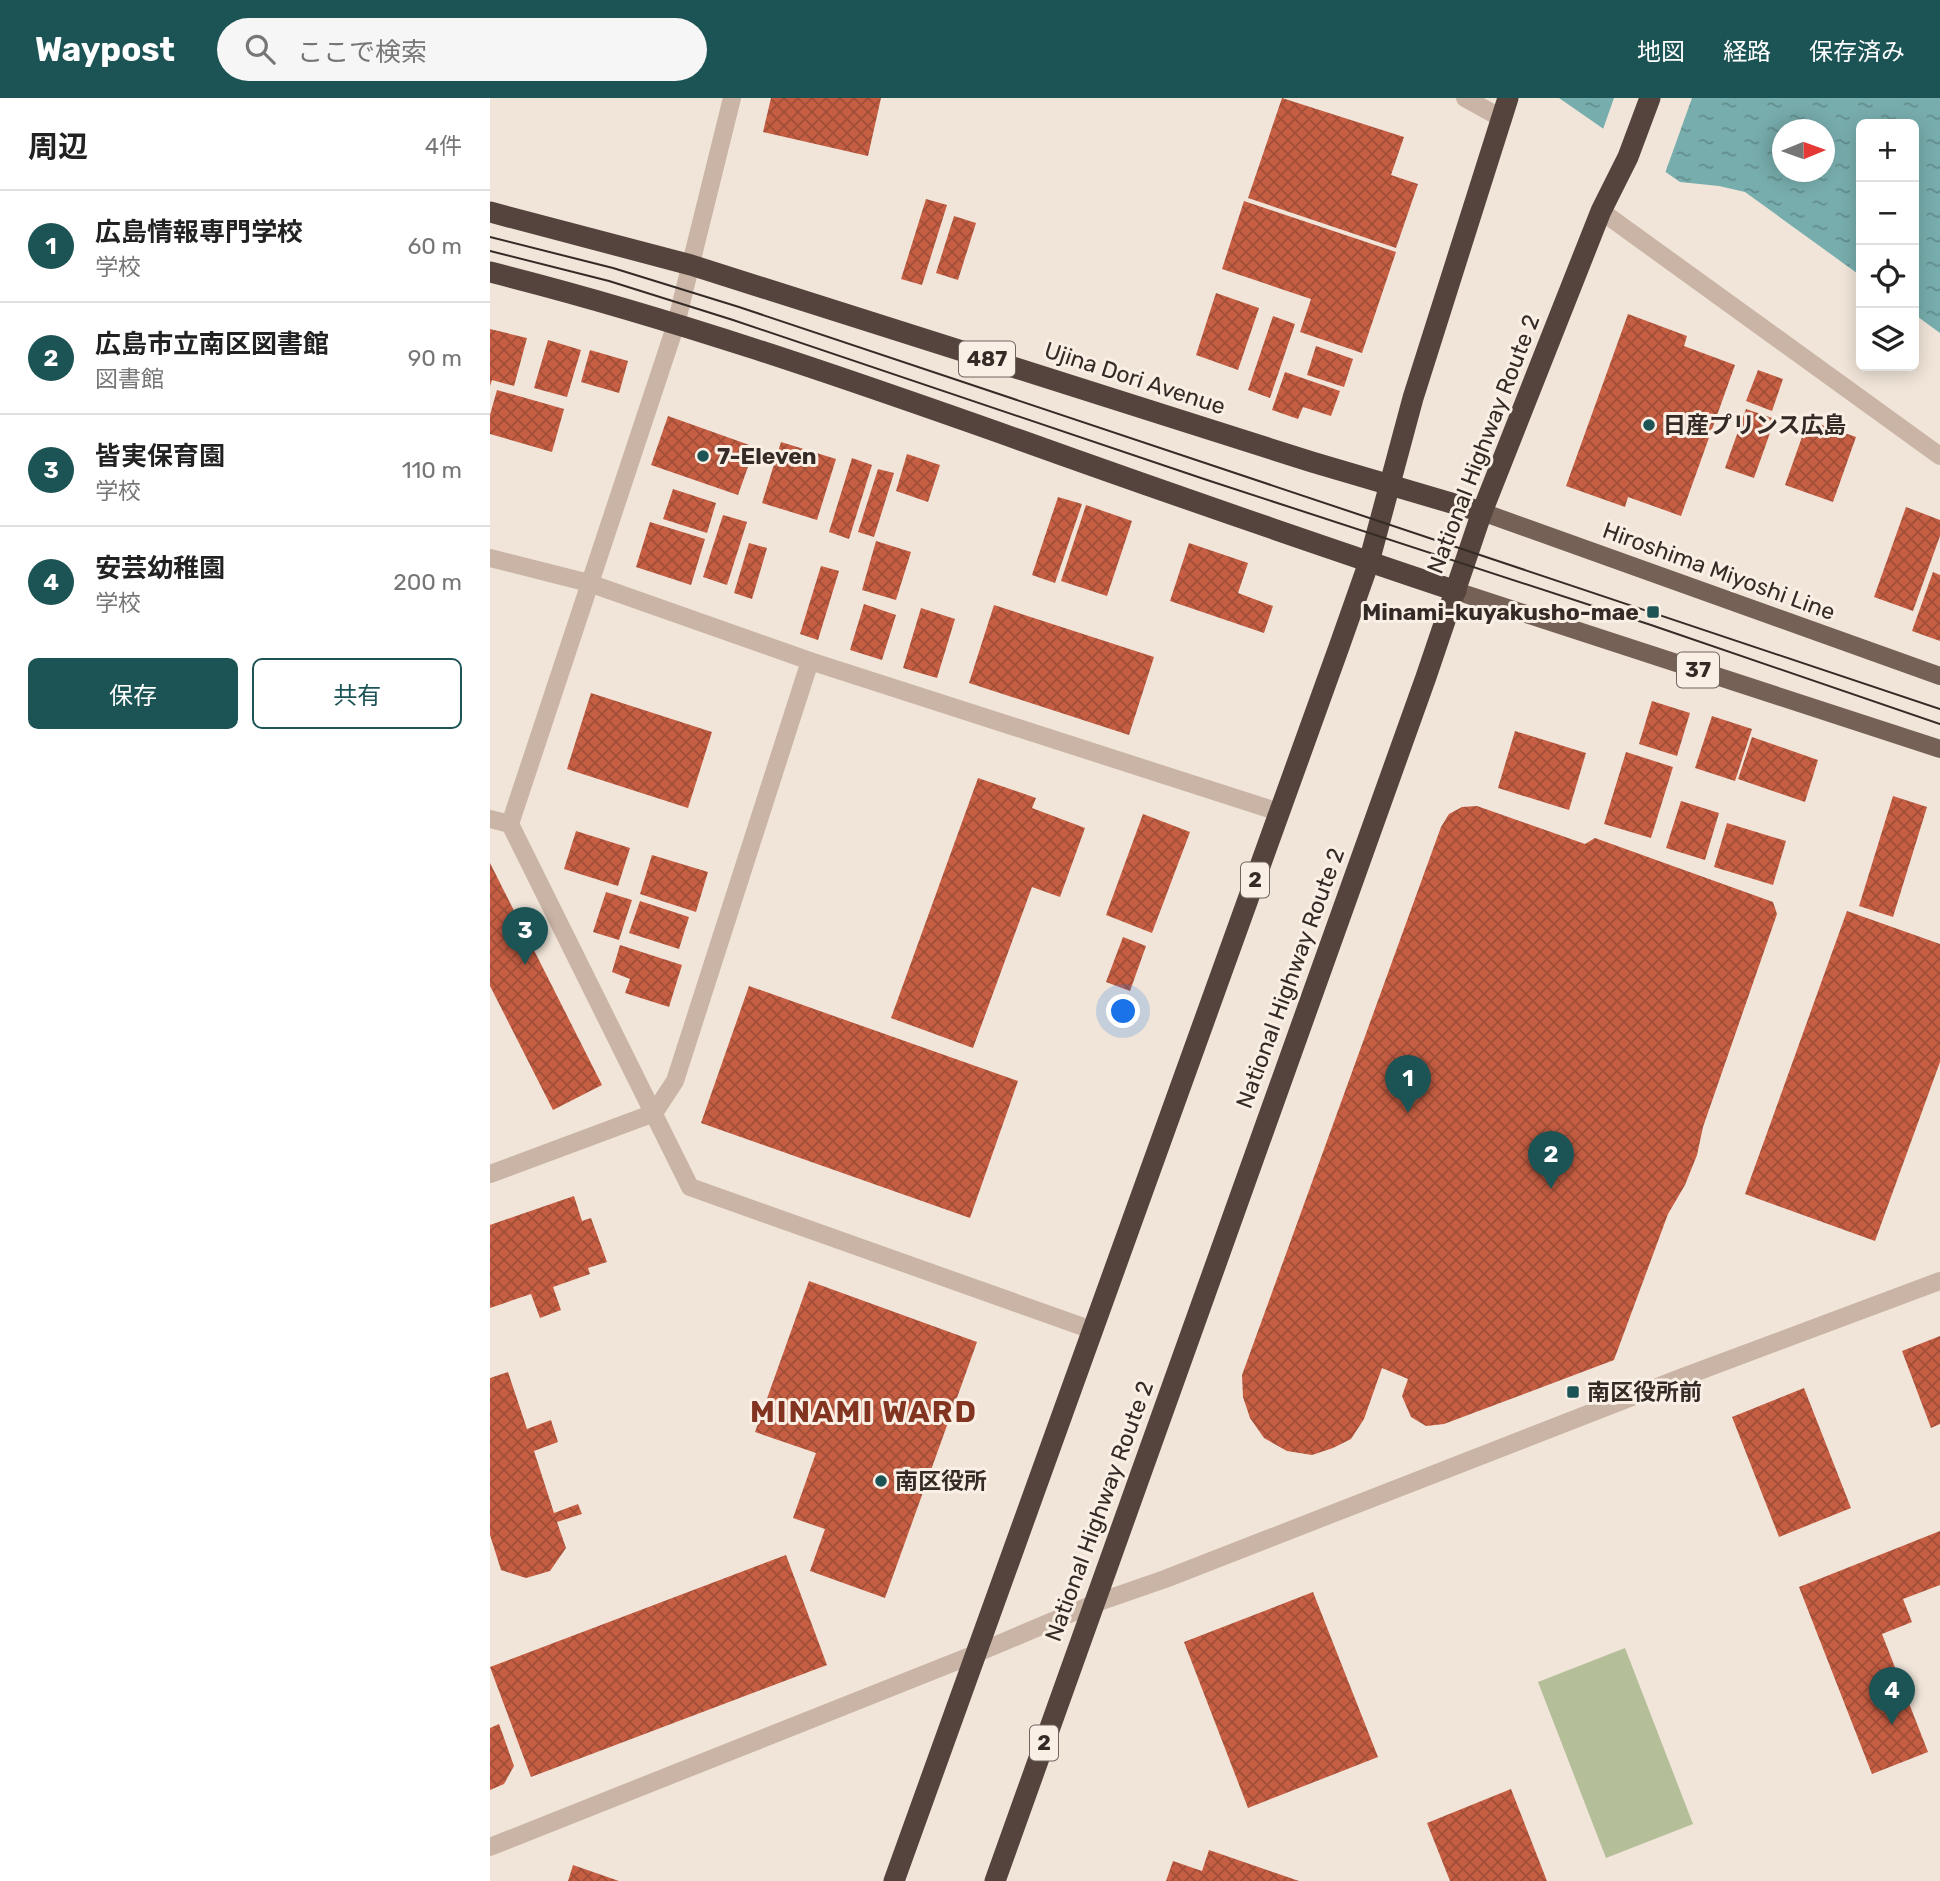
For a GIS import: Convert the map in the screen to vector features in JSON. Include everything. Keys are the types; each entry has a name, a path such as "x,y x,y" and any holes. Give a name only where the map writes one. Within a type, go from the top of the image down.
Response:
{"highway":[{"name":"2","path":"894,1881 1369,562 1413,398 1508,98"},
{"name":"National Highway Route 2","path":"995,1881 1482,512 1601,211 1628,157 1650,98"},
{"name":"Ujina Dori Avenue","path":"490,212 691,265 1482,512"},
{"path":"490,272 788,358 1456,591"}],"main road":[{"name":"Hiroshima Miyoshi Line","path":"1482,512 1940,676"},
{"name":"37","path":"1456,591 1940,749"}],"street":[{"path":"732,98 676,324 510,824 690,1187 1092,1330"},
{"path":"1465,98 1503,119"},
{"path":"1601,211 1940,456"},
{"path":"490,558 589,583 810,661 1279,812"},
{"path":"490,1174 654,1113 675,1082 810,661"},
{"path":"490,819 510,824"},
{"path":"490,1847 975,1654 1093,1604 1191,1569 1683,1377 1940,1282"}],"green space":[{"path":"1625,1648 1693,1824 1606,1858 1538,1682"}],"water":[{"path":"1559,98 1940,98 1940,333 1919,318 1919,119 1856,119 1856,272 1745,192 1680,182"}],"pier":[{"path":"1614,98 1692,98 1664,176 1602,132"}],"building":[{"path":"771,98 881,98 868,156 763,132"},
{"path":"1282,98 1404,137 1391,175 1418,184 1396,248 1248,198"},
{"path":"926,199 947,205 922,285 901,279"},
{"path":"1244,201 1396,252 1362,353 1300,332 1311,299 1222,269"},
{"path":"954,216 976,223 958,280 936,273"},
{"path":"1216,293 1259,308 1238,370 1196,355"},
{"path":"1628,314 1687,336 1684,346 1735,365 1681,516 1628,497 1625,507 1566,486"},
{"path":"1273,316 1295,324 1270,398 1248,390"},
{"path":"490,329 527,338 514,386 492,380 490,386"},
{"path":"548,340 581,350 567,397 534,388"},
{"path":"1316,346 1353,359 1344,387 1307,375"},
{"path":"590,350 628,361 619,393 581,382"},
{"path":"1758,370 1783,379 1772,411 1746,401"},
{"path":"1285,372 1340,391 1331,416 1303,407 1298,419 1272,410"},
{"path":"497,390 564,409 552,452 490,434 490,415"},
{"path":"1746,409 1775,419 1754,478 1725,468"},
{"name":"7-Eleven","path":"668,416 755,447 738,495 651,465"},
{"path":"1808,420 1856,437 1833,502 1785,485"},
{"path":"781,442 836,459 817,520 762,503"},
{"path":"907,454 940,465 928,502 896,491"},
{"path":"852,458 872,465 849,539 829,532"},
{"path":"878,469 894,473 874,537 858,532"},
{"path":"673,489 716,503 707,533 663,519"},
{"path":"1058,497 1082,504 1055,583 1032,575"},
{"path":"1086,505 1132,521 1107,596 1061,581"},
{"path":"1906,507 1940,520 1940,536 1913,611 1874,597"},
{"path":"723,515 747,522 727,585 703,577"},
{"path":"650,522 705,539 691,585 636,567"},
{"path":"876,541 911,552 896,600 862,590"},
{"path":"749,543 767,548 752,599 734,593"},
{"path":"1189,543 1248,563 1238,593 1273,606 1264,633 1170,601"},
{"path":"821,566 839,571 818,640 800,634"},
{"path":"1933,572 1940,575 1940,641 1912,631"},
{"path":"864,604 896,615 882,660 850,650"},
{"path":"994,605 1154,657 1129,735 969,683"},
{"path":"921,608 955,619 937,678 903,668"},
{"path":"591,693 712,732 688,808 567,769"},
{"path":"1652,701 1690,713 1677,756 1639,744"},
{"path":"1712,716 1752,729 1735,781 1695,768"},
{"path":"1515,731 1586,753 1569,810 1498,788"},
{"path":"1752,737 1818,760 1805,802 1738,779"},
{"path":"1626,752 1673,767 1651,838 1604,824"},
{"path":"978,778 1036,798 1032,808 1085,828 1060,897 1032,887 973,1048 891,1018"},
{"path":"1893,796 1927,807 1893,917 1859,906"},
{"path":"1681,801 1719,813 1705,860 1666,848"},
{"path":"1477,806 1585,844 1595,838 1773,902 1777,914 1703,1127 1697,1155 1685,1185 1668,1214 1614,1360 1444,1424 1426,1426 1411,1417 1402,1396 1408,1379 1382,1368 1364,1419 1351,1439 1312,1455 1287,1451 1264,1438 1250,1418 1243,1397 1242,1375 1441,827 1449,814 1462,807"},
{"path":"1143,814 1190,832 1152,933 1106,915"},
{"path":"1727,823 1786,841 1773,885 1714,867"},
{"path":"576,831 630,848 618,886 564,869"},
{"path":"652,855 708,872 696,912 640,894"},
{"path":"490,863 602,1085 553,1110 490,986"},
{"path":"606,892 632,900 619,940 593,932"},
{"path":"640,901 689,917 679,949 629,933"},
{"path":"1847,911 1940,944 1940,1062 1875,1241 1745,1194"},
{"path":"1123,937 1146,946 1130,991 1106,982"},
{"path":"620,945 682,965 669,1007 625,993 630,979 612,972"},
{"path":"749,986 1018,1081 970,1218 701,1123"},
{"path":"574,1196 582,1221 591,1218 607,1262 588,1268 590,1274 553,1287 561,1310 540,1318 531,1294 490,1308 490,1225"},
{"path":"809,1281 977,1342 885,1598 810,1571 825,1529 793,1518 816,1453 755,1432"},
{"path":"1940,1336 1940,1424 1931,1428 1902,1351"},
{"path":"508,1372 527,1429 551,1420 558,1442 534,1451 554,1513 578,1504 582,1514 557,1522 566,1548 550,1571 526,1578 501,1570 490,1535 490,1378"},
{"path":"1804,1388 1851,1508 1779,1537 1732,1417"},
{"path":"1940,1531 1940,1585 1903,1599 1912,1622 1882,1634 1928,1752 1872,1774 1799,1587"},
{"path":"786,1555 827,1665 531,1777 490,1667"},
{"path":"1313,1592 1378,1757 1248,1808 1184,1642"},
{"path":"499,1724 514,1766 504,1784 490,1790 490,1728"},
{"path":"1511,1789 1547,1881 1450,1881 1427,1823"},
{"path":"1209,1850 1299,1881 1166,1881 1173,1861 1202,1871"},
{"path":"573,1865 619,1881 568,1881"}],"tram line":[{"path":"490,237 613,268 739,307 1940,709"},
{"path":"490,251 609,281 733,320 1207,480 1651,625 1940,724"}],"place":[{"name":"日産プリンス広島","path":"1649,425"},
{"name":"7-Eleven","path":"703,456"},
{"name":"Minami-kuyakusho-mae","path":"1653,612"},
{"name":"皆実保育園","path":"525,965"},
{"name":"広島情報専門学校","path":"1408,1113"},
{"name":"広島市立南区図書館","path":"1551,1189"},
{"name":"南区役所前","path":"1573,1392"},
{"name":"南区役所","path":"881,1481"},
{"name":"安芸幼稚園","path":"1892,1725"}],"district":[{"name":"MINAMI WARD","path":"864,1412"}]}
